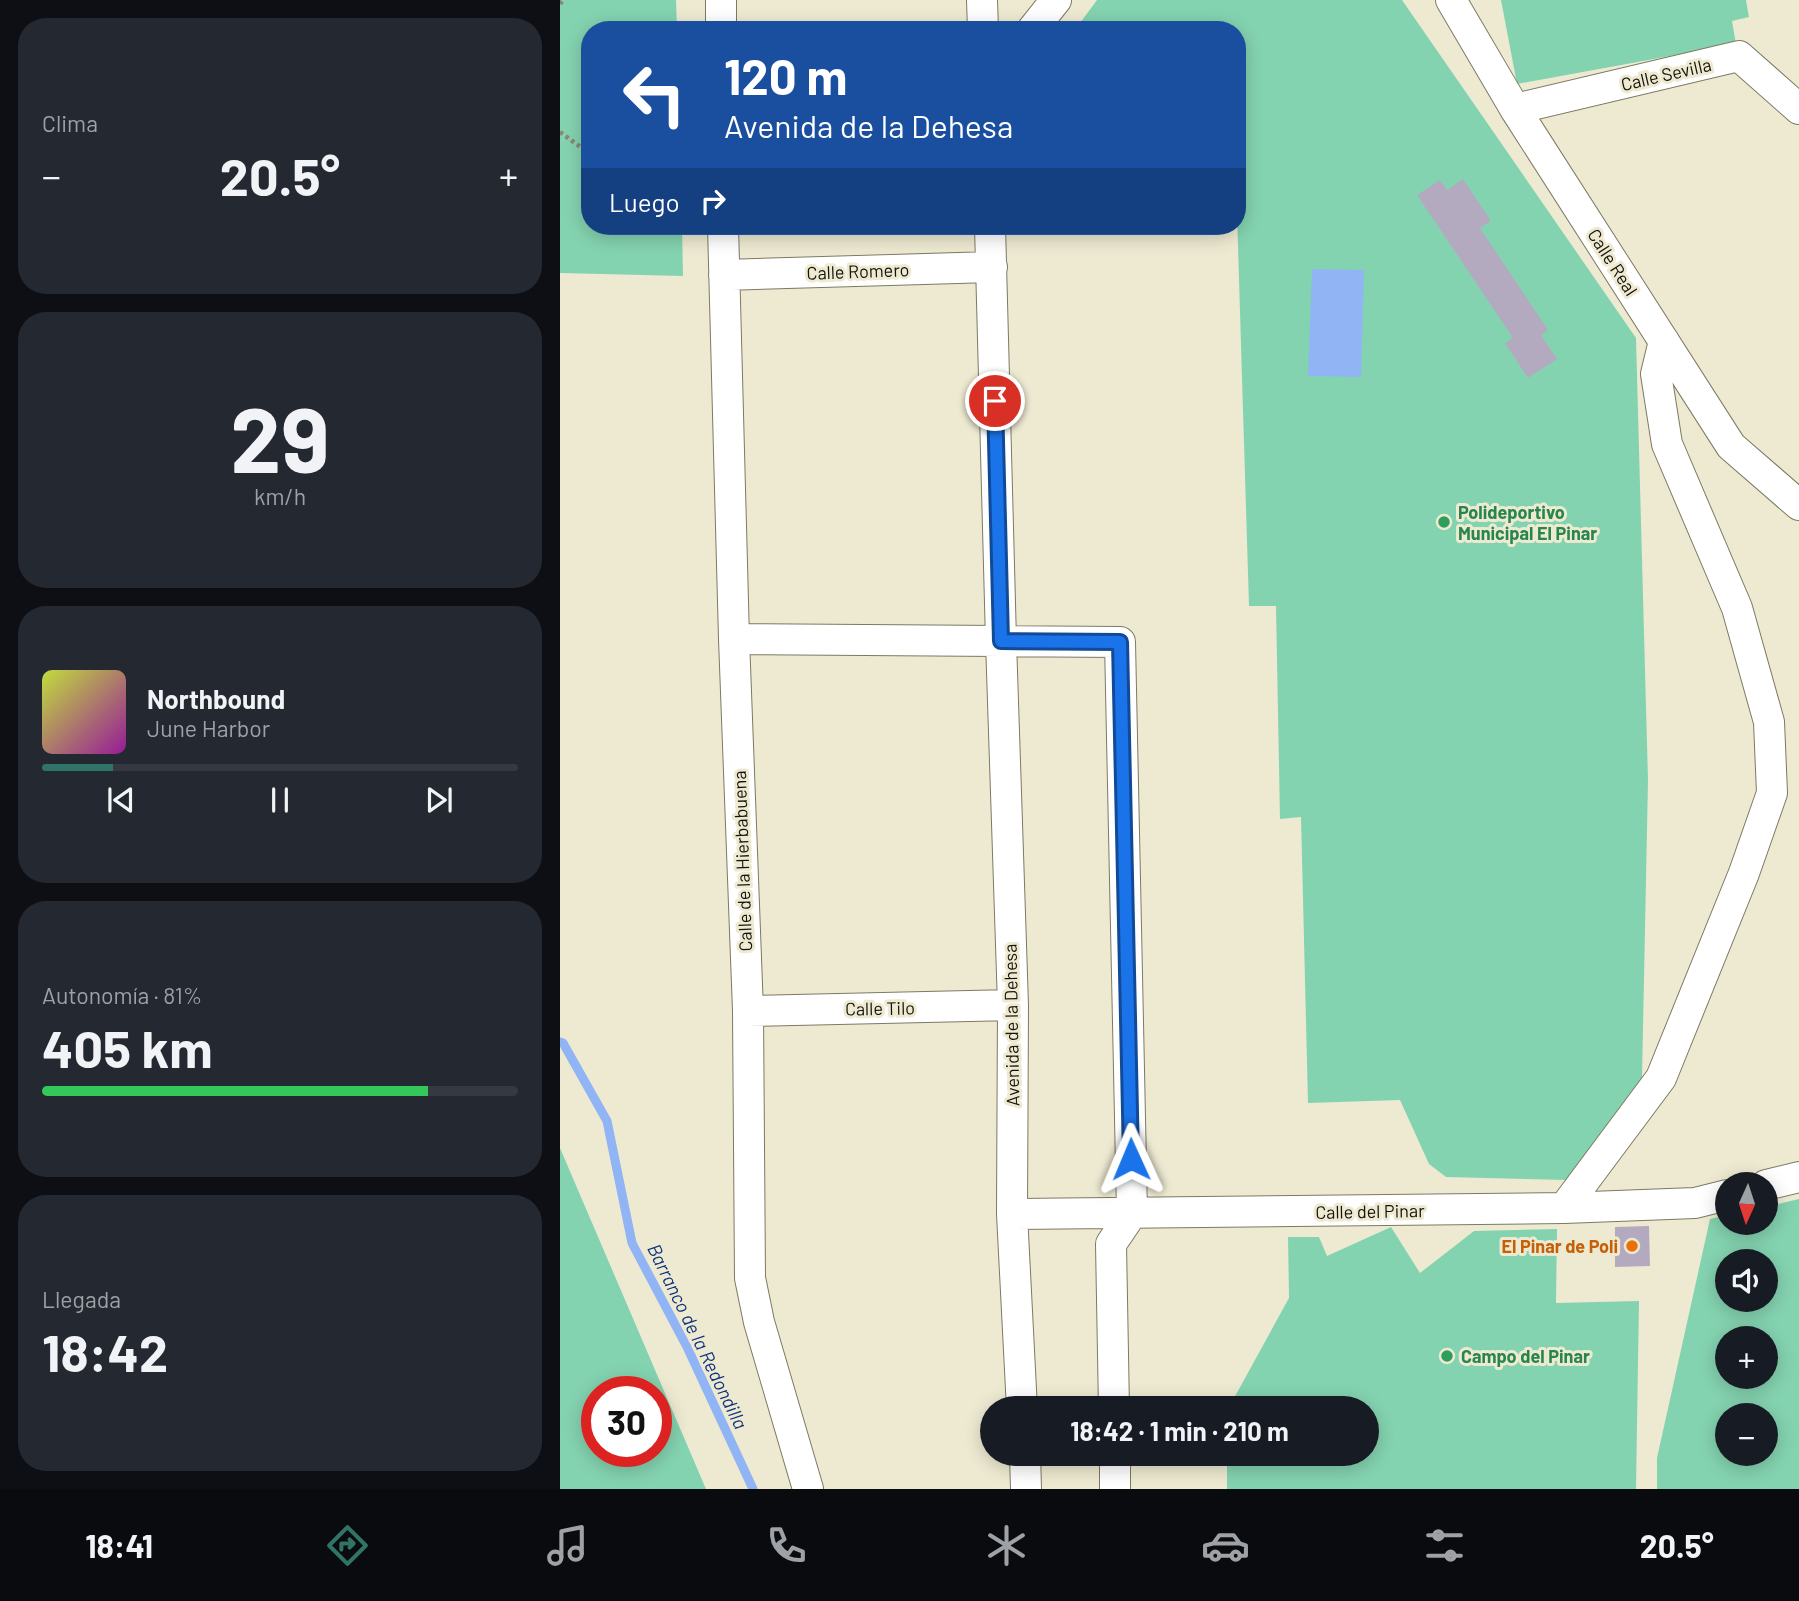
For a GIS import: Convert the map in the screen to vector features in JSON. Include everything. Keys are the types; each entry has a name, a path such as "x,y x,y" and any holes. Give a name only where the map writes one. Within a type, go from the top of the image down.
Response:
{"street":[{"path":"721,0 721,21"},
{"path":"982,0 983,21"},
{"name":"Calle Real","path":"1451,0 1515,110 1731,446 1799,505"},
{"name":"Calle Sevilla","path":"1515,110 1739,57 1799,109"},
{"name":"Calle de la Hierbabuena","path":"723,235 734,639 748,1011 750,1278 758,1322 808,1489"},
{"name":"Avenida de la Dehesa","path":"990,235 1013,1005 1012,1214 1021,1396"},
{"name":"Calle Romero","path":"724,275 992,267"},
{"path":"1564,1208 1661,1078 1744,873 1772,793 1769,722 1737,608 1667,444 1656,374 1664,341"},
{"path":"734,639 1120,642 1132,1213 1111,1244 1114,1396"},
{"name":"Calle Tilo","path":"748,1011 1013,1005"},
{"path":"1778,1182 1799,1177"},
{"name":"Calle del Pinar","path":"1012,1214 1564,1208 1695,1203 1715,1198"},
{"path":"1025,1466 1026,1489"},
{"path":"1115,1466 1115,1489"}],"path":[{"path":"560,132 581,147"}],"green space":[{"path":"560,0 676,0 677,21 581,21 581,235 682,235 683,276 560,273"},
{"name":"Polideportivo Municipal El Pinar","path":"1097,0 1402,0 1636,338 1648,780 1642,1078 1567,1180 1446,1177 1429,1164 1400,1100 1308,1103 1301,817 1280,819 1276,606 1249,606 1238,235 1246,235 1246,21 1081,21"},
{"path":"1501,0 1746,0 1749,17 1732,21 1736,44 1517,84"},
{"path":"560,1148 658,1376 581,1376 581,1467 672,1467 672,1410 706,1489 560,1489"},
{"path":"1799,1199 1799,1489 1657,1489 1657,1458 1710,1219 1715,1218 1715,1236 1778,1236 1778,1204"},
{"name":"Campo del Pinar","path":"1391,1227 1420,1273 1474,1231 1557,1229 1556,1303 1639,1301 1636,1489 1227,1489 1227,1466 1379,1466 1379,1396 1235,1396 1289,1298 1288,1237 1319,1237 1327,1256"}],"water":[{"path":"1312,269 1364,270 1361,377 1308,376"}],"building":[{"path":"1463,179 1491,221 1480,228 1548,330 1541,335 1557,359 1528,378 1505,343 1513,338 1417,195 1440,180 1447,190"},
{"name":"El Pinar de Poli","path":"1649,1226 1650,1266 1615,1267 1615,1227"}],"waterway":[{"name":"Barranco de la Redondilla","path":"560,1042 607,1121 632,1243 688,1349 753,1489"}],"place":[{"name":"Polideportivo Municipal El Pinar","path":"1444,522"},
{"name":"El Pinar de Poli","path":"1632,1246"},
{"name":"Campo del Pinar","path":"1447,1356"}],"route":[{"path":"995,401 1001,641 1120,642 1131,1159"}]}
